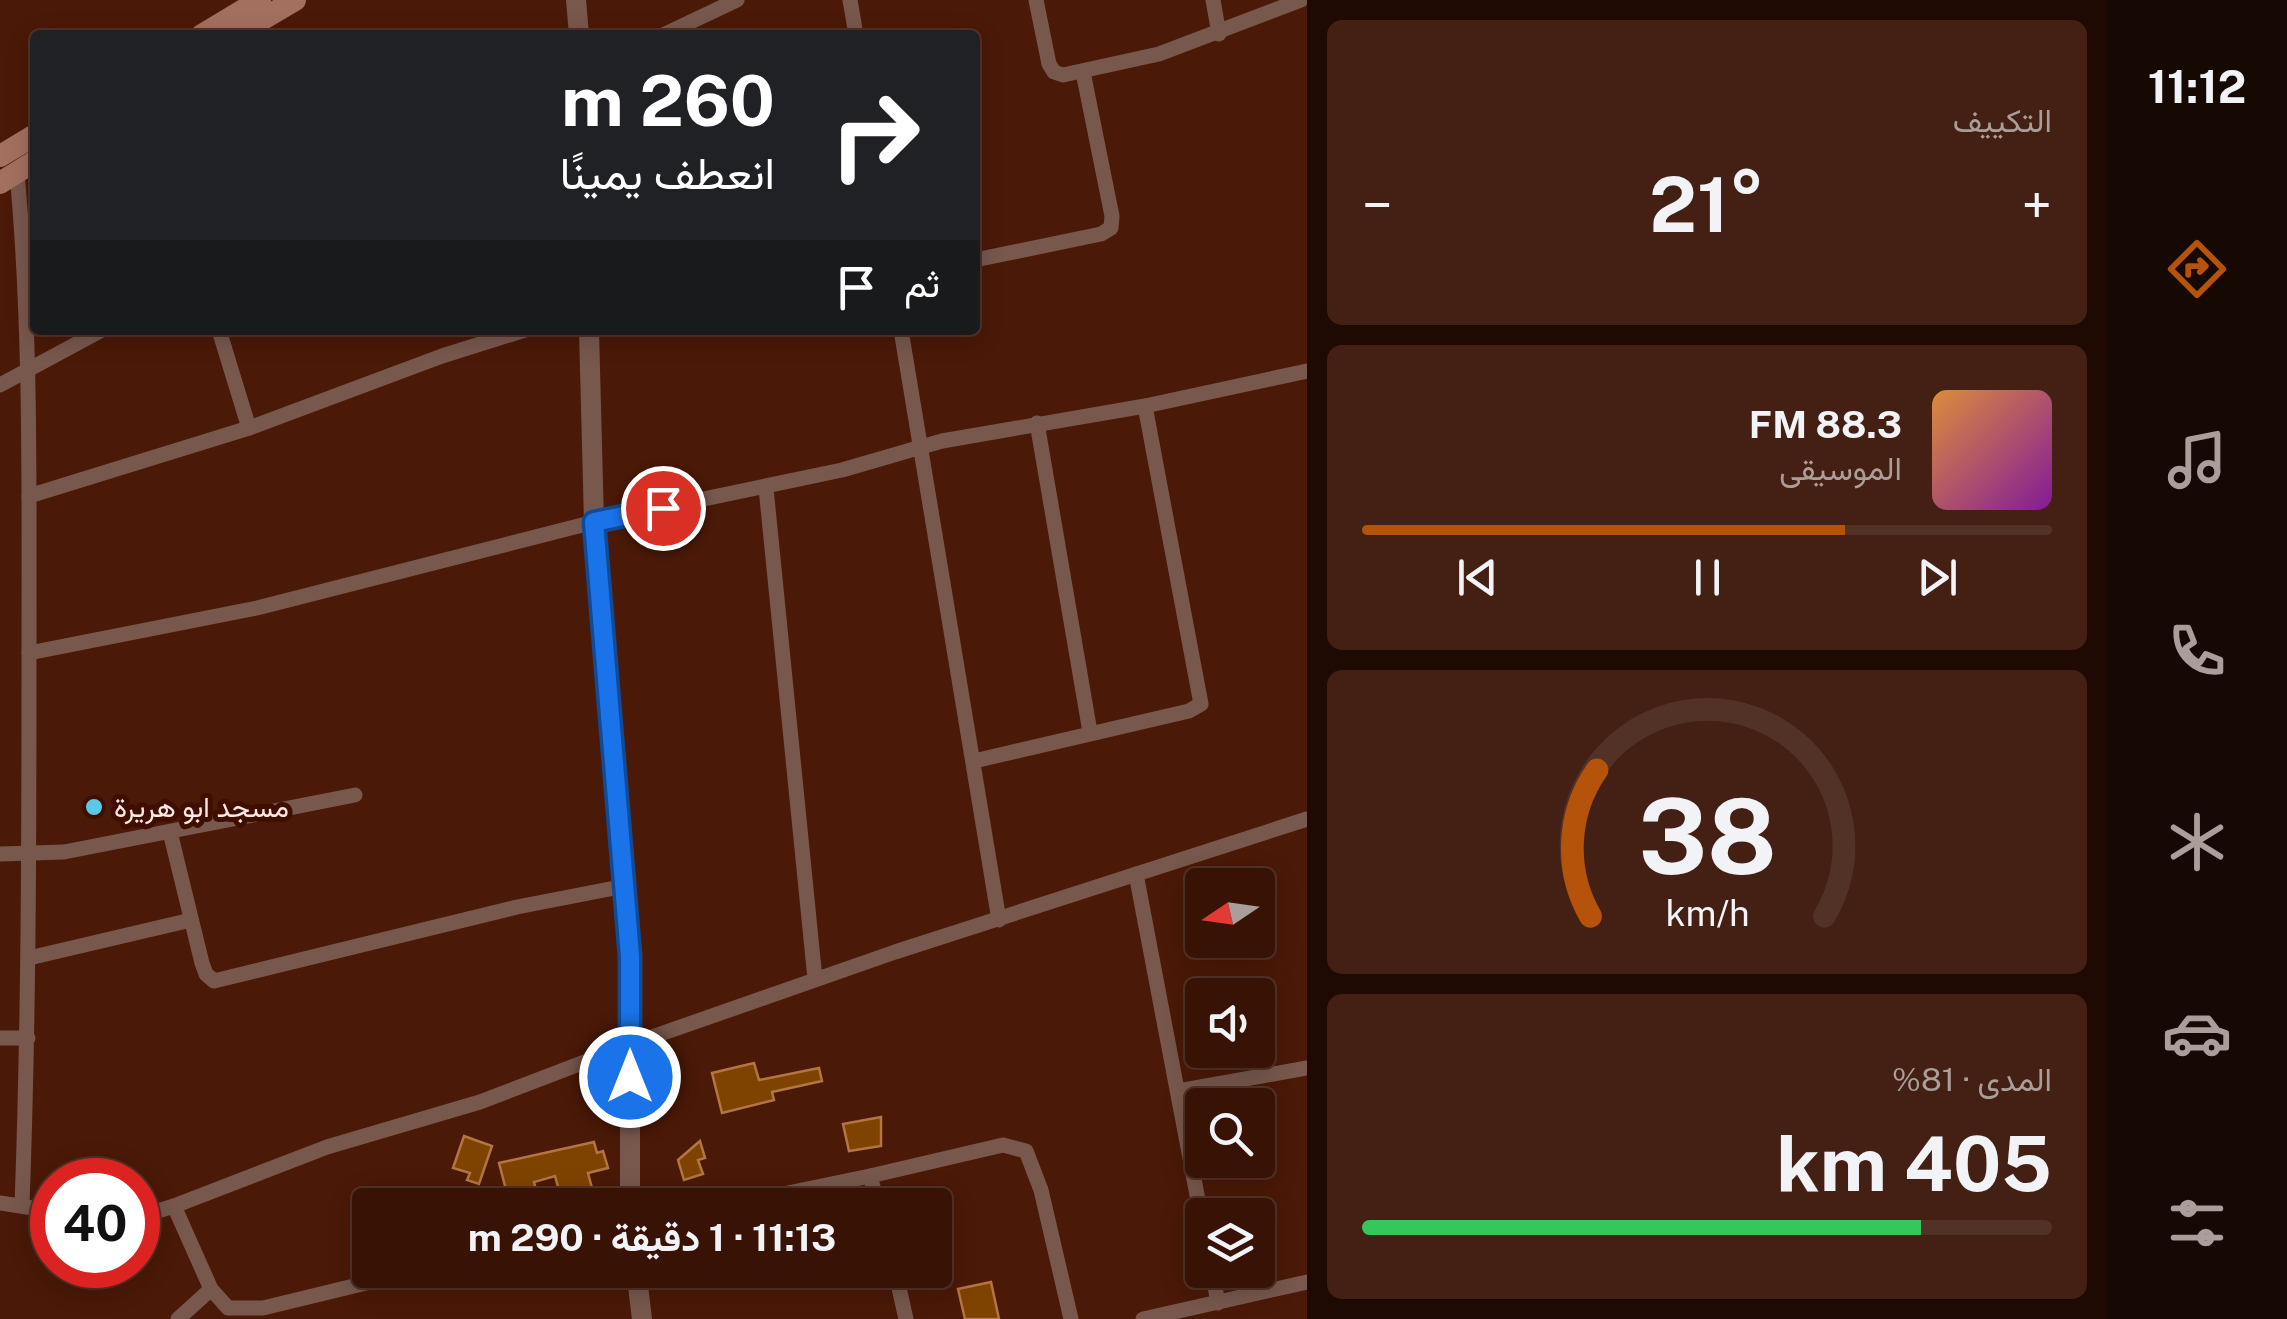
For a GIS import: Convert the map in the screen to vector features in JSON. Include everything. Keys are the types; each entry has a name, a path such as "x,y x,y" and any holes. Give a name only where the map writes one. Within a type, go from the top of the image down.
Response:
{"main road":[{"path":"210,30 260,0"},
{"path":"244,30 295,0"},
{"path":"13,168 30,143"}],"street":[{"path":"576,0 579,30"},
{"path":"674,30 737,0"},
{"path":"850,0 855,30"},
{"path":"1036,0 1047,56 1054,72 1062,75 1160,54 1302,0"},
{"path":"1213,0 1220,34"},
{"path":"980,259 1100,234 1111,228 1112,216 1084,72"},
{"path":"13,168 26,371 29,496 29,958 22,1205"},
{"path":"0,385 93,335"},
{"path":"221,335 249,428"},
{"path":"29,496 249,428 509,335"},
{"path":"589,335 594,522 630,956 630,1188"},
{"path":"901,335 999,920"},
{"path":"29,654 257,608 594,522 766,488 918,447 1145,406 1307,371"},
{"path":"974,761 1189,711 1201,704 1145,406"},
{"path":"1036,423 1090,732"},
{"path":"766,488 815,979"},
{"path":"0,854 64,852 355,795"},
{"path":"160,1210 327,1147 480,1102 815,979 1307,819"},
{"path":"170,832 206,974 218,981 517,907 625,886"},
{"path":"1136,874 1198,1198"},
{"path":"29,958 191,920"},
{"path":"0,1038 28,1038"},
{"path":"1178,1091 1307,1068"},
{"path":"812,1188 1002,1145 1026,1151 1041,1190 1071,1319"},
{"path":"870,1176 873,1188"},
{"path":"0,1202 30,1207"},
{"path":"174,1206 210,1289 228,1308 250,1310 352,1286"},
{"path":"1143,1319 1307,1282"},
{"path":"638,1288 642,1319"},
{"path":"898,1288 906,1319"},
{"path":"1215,1288 1218,1302"},
{"path":"178,1319 210,1289"}],"building":[{"path":"754,1063 759,1080 819,1068 822,1081 772,1092 774,1100 722,1113 712,1073"},
{"path":"881,1117 881,1146 849,1151 843,1124"},
{"path":"464,1136 492,1146 479,1184 467,1180 470,1173 453,1168"},
{"path":"700,1141 705,1158 698,1160 703,1174 684,1180 678,1160"},
{"path":"594,1142 597,1153 603,1151 608,1168 588,1173 592,1188 558,1188 555,1176 534,1182 536,1188 506,1188 499,1163"},
{"path":"991,1282 999,1319 965,1319 958,1289"}],"place":[{"name":"مسجد ابو هريرة","path":"94,807"}],"route":[{"path":"630,1077 630,956 594,522 663,508"}]}
